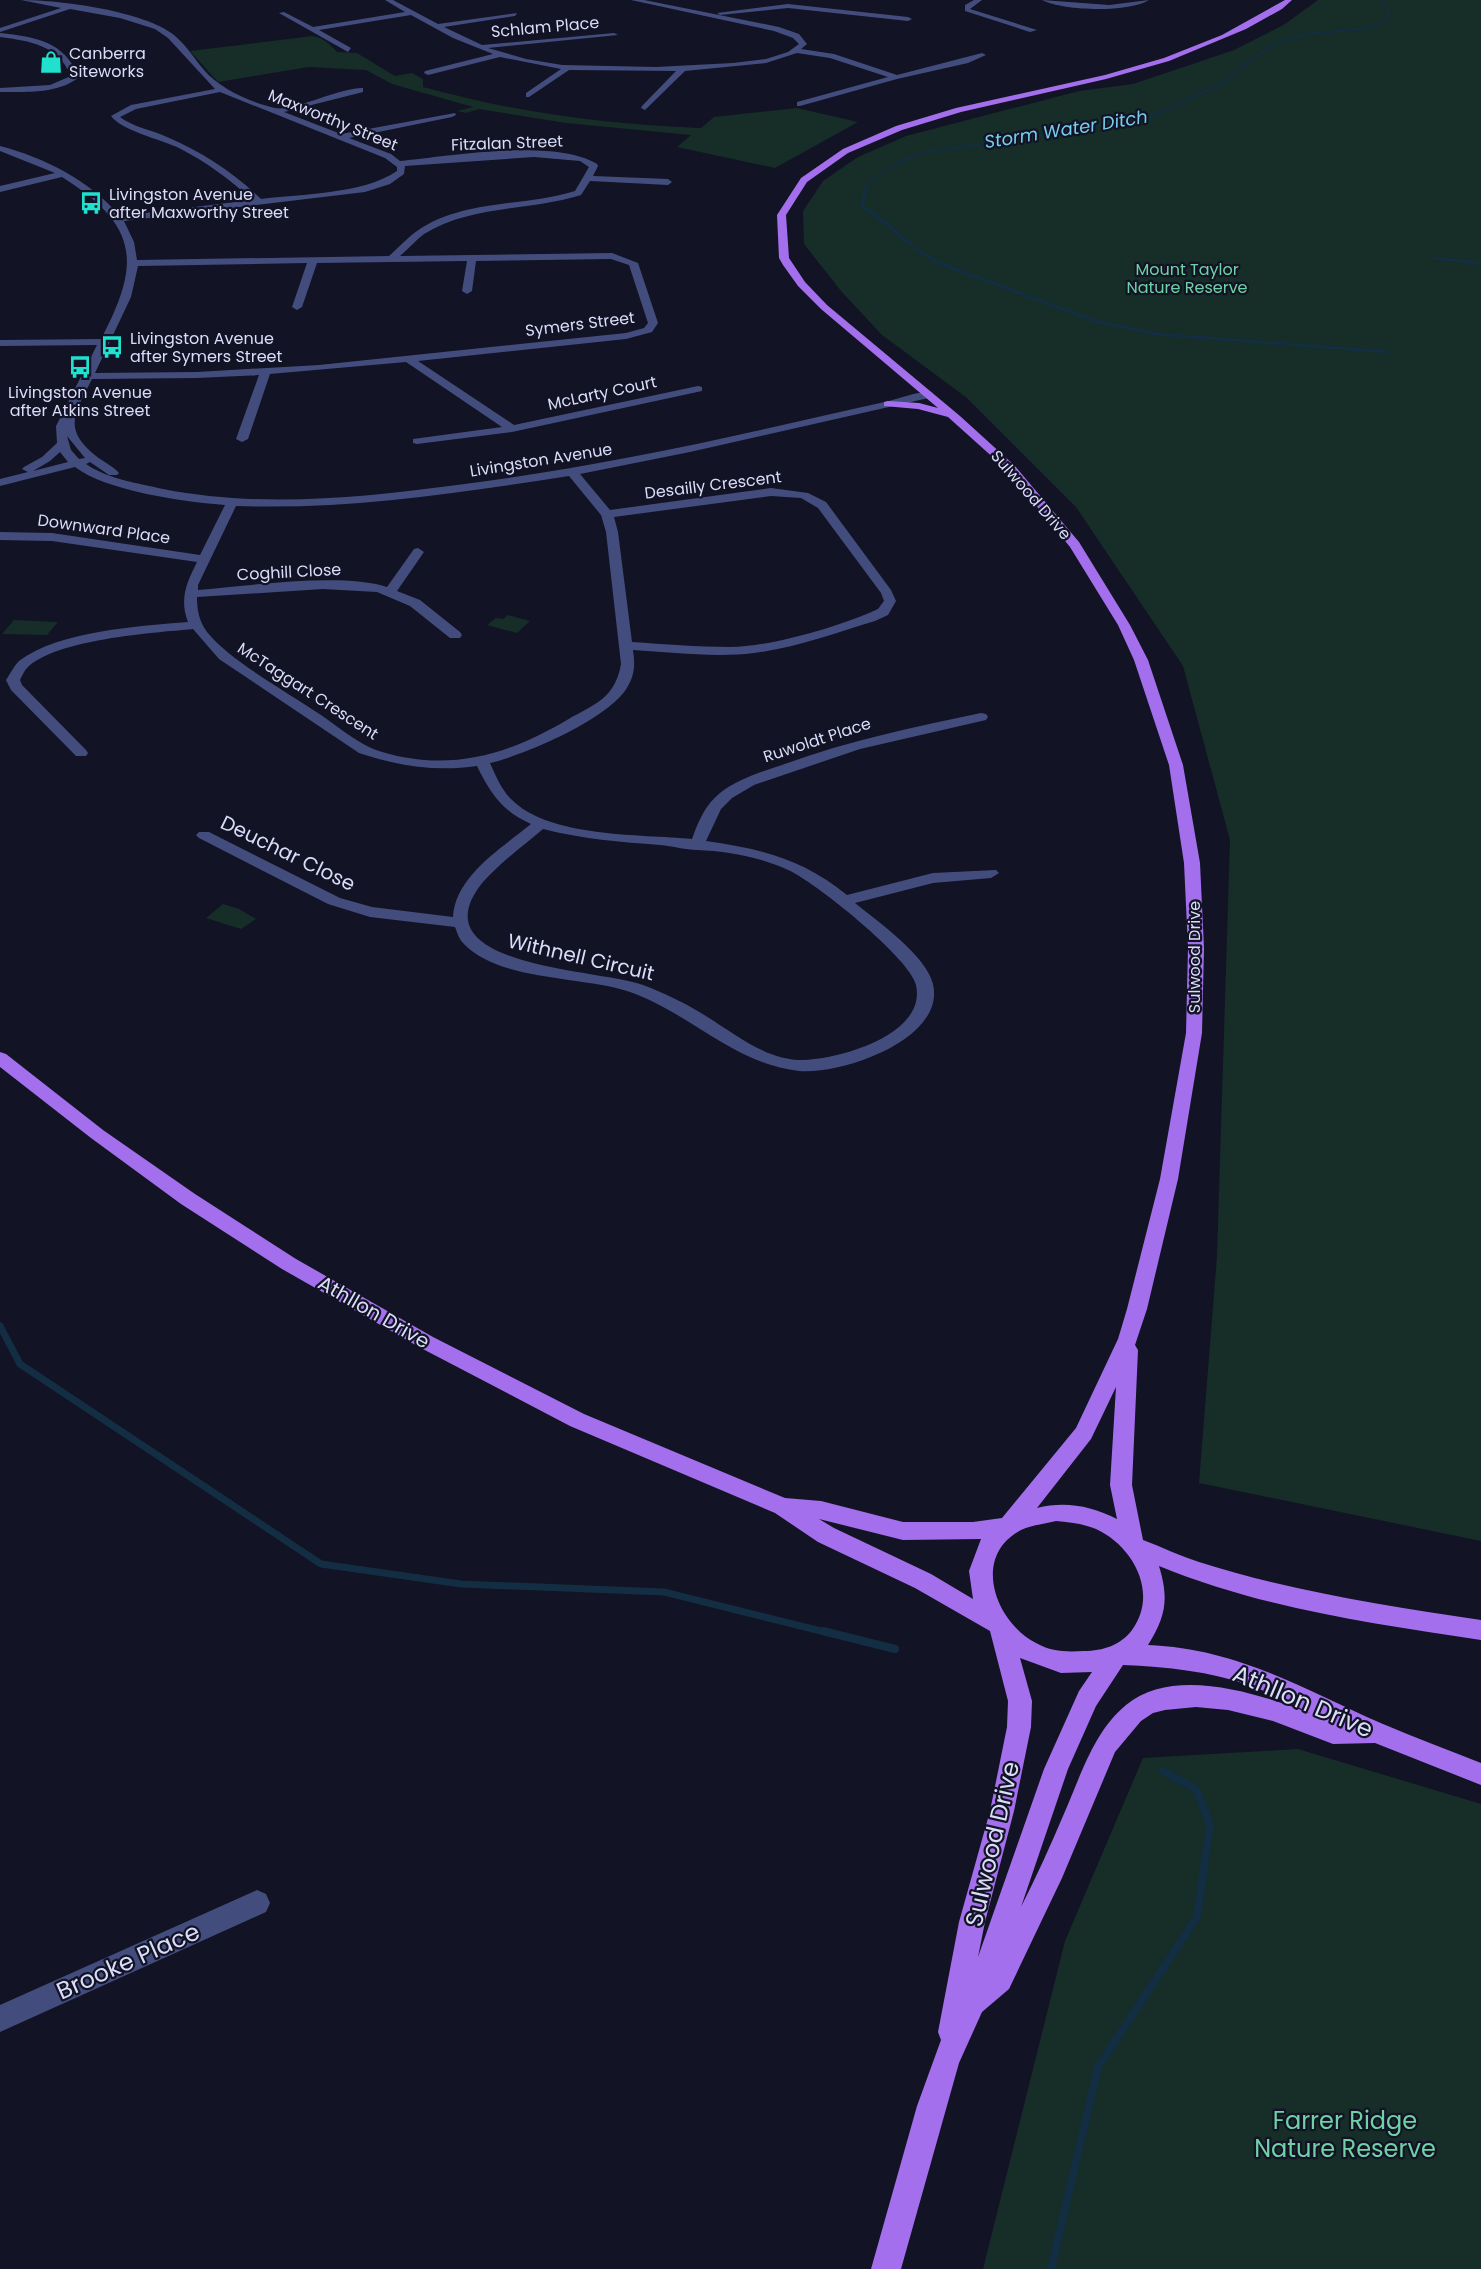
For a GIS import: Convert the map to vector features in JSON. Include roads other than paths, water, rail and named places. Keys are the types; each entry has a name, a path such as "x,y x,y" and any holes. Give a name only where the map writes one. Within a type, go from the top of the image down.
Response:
{"main road":[{"name":"Sulwood Drive","path":"1008,1526 1084,1433 1128,1339 1169,1179 1194,1034 1196,948 1192,864 1183,805 1173,756 1141,660 1093,571 1048,509 1011,468 956,418 824,307 797,279 785,260 780,242 779,225 783,209 796,188 827,161 891,131 962,110 1142,67 1218,40 1273,5 1280,8 1289,0"},
{"path":"888,404 919,406 956,418"},
{"name":"Athllon Drive","path":"0,1058 73,1116 188,1199 280,1258 426,1342 577,1420 783,1507 826,1535 923,1581 998,1626"},
{"name":"Sulwood Drive","path":"1128,1339 1120,1485 1135,1546"},
{"name":"Athllon Drive","path":"783,1507 821,1510 903,1531 963,1531 1008,1526"},
{"path":"1135,1546 1152,1576 1155,1606 1151,1621 1143,1634 1132,1646 1117,1655 1100,1661 1064,1662 1029,1651 998,1626 987,1609 980,1578 987,1549 1008,1526 1039,1513 1073,1513 1106,1524 1135,1546 1200,1572 1331,1605 1481,1630"},
{"name":"Sulwood Drive","path":"946,2060 972,1922 1002,1810 1019,1727 1020,1701 998,1626"},
{"name":"Sulwood Drive","path":"886,2269 946,2060 986,1973 1056,1769 1087,1699 1117,1655"},
{"name":"Athllon Drive","path":"1117,1655 1161,1656 1208,1663 1257,1677 1376,1732 1481,1774"},
{"path":"969,2009 1000,1980 1053,1869 1106,1745 1133,1713 1147,1704 1165,1699 1196,1696 1227,1699 1273,1710 1333,1733 1376,1732"}],"street":[{"name":"Maxworthy Street","path":"24,0 122,17 160,30 174,39 202,75 221,90 388,156 399,164 401,172 373,187 117,219"},
{"path":"390,1 409,0"},
{"path":"634,0 787,33 801,40 803,44 799,51"},
{"path":"979,0 967,6 968,10 1034,30"},
{"path":"1045,0 1104,7 1128,5 1146,0"},
{"path":"390,1 499,55 569,68 682,69 771,60 799,51 831,56 897,77"},
{"path":"706,15 760,7 788,6 908,19"},
{"path":"0,33 68,7"},
{"path":"282,13 348,50"},
{"path":"312,29 413,13"},
{"path":"439,26 515,14"},
{"path":"0,33 31,39 54,47 61,52 75,77 69,82 49,86 0,90"},
{"name":"Schlam Place","path":"478,46 614,35"},
{"path":"428,73 499,55"},
{"path":"800,105 982,55"},
{"path":"530,95 569,68"},
{"path":"645,108 682,69"},
{"path":"221,90 134,107 123,110 115,116 121,122 166,138 204,157 235,179 259,202"},
{"path":"275,112 360,90"},
{"path":"340,137 452,116"},
{"path":"0,148 63,174 95,195 117,219 128,240 133,263 127,295 62,426 62,444 49,456 28,469"},
{"name":"Fitzalan Street","path":"399,164 505,155 556,154 580,158 591,163 594,168 588,178"},
{"path":"0,189 63,174"},
{"path":"392,259 420,233 446,220 485,209 570,197 582,189 588,178 668,182"},
{"name":"Symers Street","path":"88,376 265,372 408,359 626,336 648,330 653,323 633,263 622,258 602,255 133,263"},
{"path":"467,291 472,257"},
{"path":"297,307 313,260"},
{"path":"0,344 105,342"},
{"path":"408,359 512,429"},
{"path":"242,439 265,372"},
{"name":"McLarty Court","path":"417,441 512,429 698,388"},
{"name":"Livingston Avenue","path":"62,444 73,460 94,474 120,484 232,502 298,502 393,496 573,473 929,395"},
{"name":"Livingston Avenue","path":"72,408 68,419 70,429 89,456 118,476 153,490"},
{"path":"0,475 89,456"},
{"path":"0,483 40,473 73,460"},
{"path":"40,473 94,474"},
{"name":"McTaggart Crescent","path":"195,626 224,656 364,750 384,758 438,765 482,762 524,749 603,706 618,693 627,678 626,646 612,532 607,514 573,473"},
{"name":"Desailly Crescent","path":"607,514 771,492 804,495 822,505 887,593 890,601 883,612 870,618 765,648 731,651 626,646"},
{"path":"81,753 16,687 13,680 18,667 34,656 109,634 195,626 190,610 190,594 232,502"},
{"name":"Downward Place","path":"0,536 52,537 204,559"},
{"path":"390,592 418,552"},
{"name":"Coghill Close","path":"190,594 339,585 359,586 390,592 415,603 455,635"},
{"name":"Ruwoldt Place","path":"697,846 708,816 720,801 759,778 849,746 981,717"},
{"name":"Withnell Circuit","path":"460,923 464,936 492,958 515,965 634,987 655,994 753,1054 773,1062 797,1066 822,1065 855,1057 896,1038 914,1022 924,1005 926,987 913,962 814,877 792,865 766,856 582,833 541,823 510,806 497,793 482,762"},
{"path":"460,923 460,913 466,895 479,877 541,823"},
{"name":"Deuchar Close","path":"204,836 334,902 377,913 460,923"},
{"path":"843,901 933,878 991,873"},
{"name":"Brooke Place","path":"0,2019 257,1903"}],"waterway":[{"name":"Storm Water Ditch","path":"866,190 868,182 895,164 926,152 1145,120 1223,83 1253,58 1280,41 1312,33 1355,30 1377,25 1386,20 1388,12 1382,0"},
{"name":"Storm Water Ditch","path":"866,189 862,205 911,244"},
{"name":"Storm Water Ditch","path":"915,248 936,262 1095,321 1156,334 1388,352"},
{"path":"1434,258 1481,263"},
{"path":"0,1326 20,1364 321,1564 461,1584 664,1592 829,1633"},
{"path":"823,1631 895,1649"},
{"path":"1051,2269 1098,2067 1197,1917 1210,1824 1196,1789 1163,1771"}],"place":[{"name":"Canberra Siteworks","path":"51,62"},
{"name":"Livingston Avenue after Maxworthy Street","path":"91,203"},
{"name":"Livingston Avenue after Symers Street","path":"112,347"},
{"name":"Livingston Avenue after Atkins Street","path":"80,367"}],"park label":[{"name":"Mount Taylor Nature Reserve","path":"1187,278"},
{"name":"Farrer Ridge Nature Reserve","path":"1345,2134"}]}
